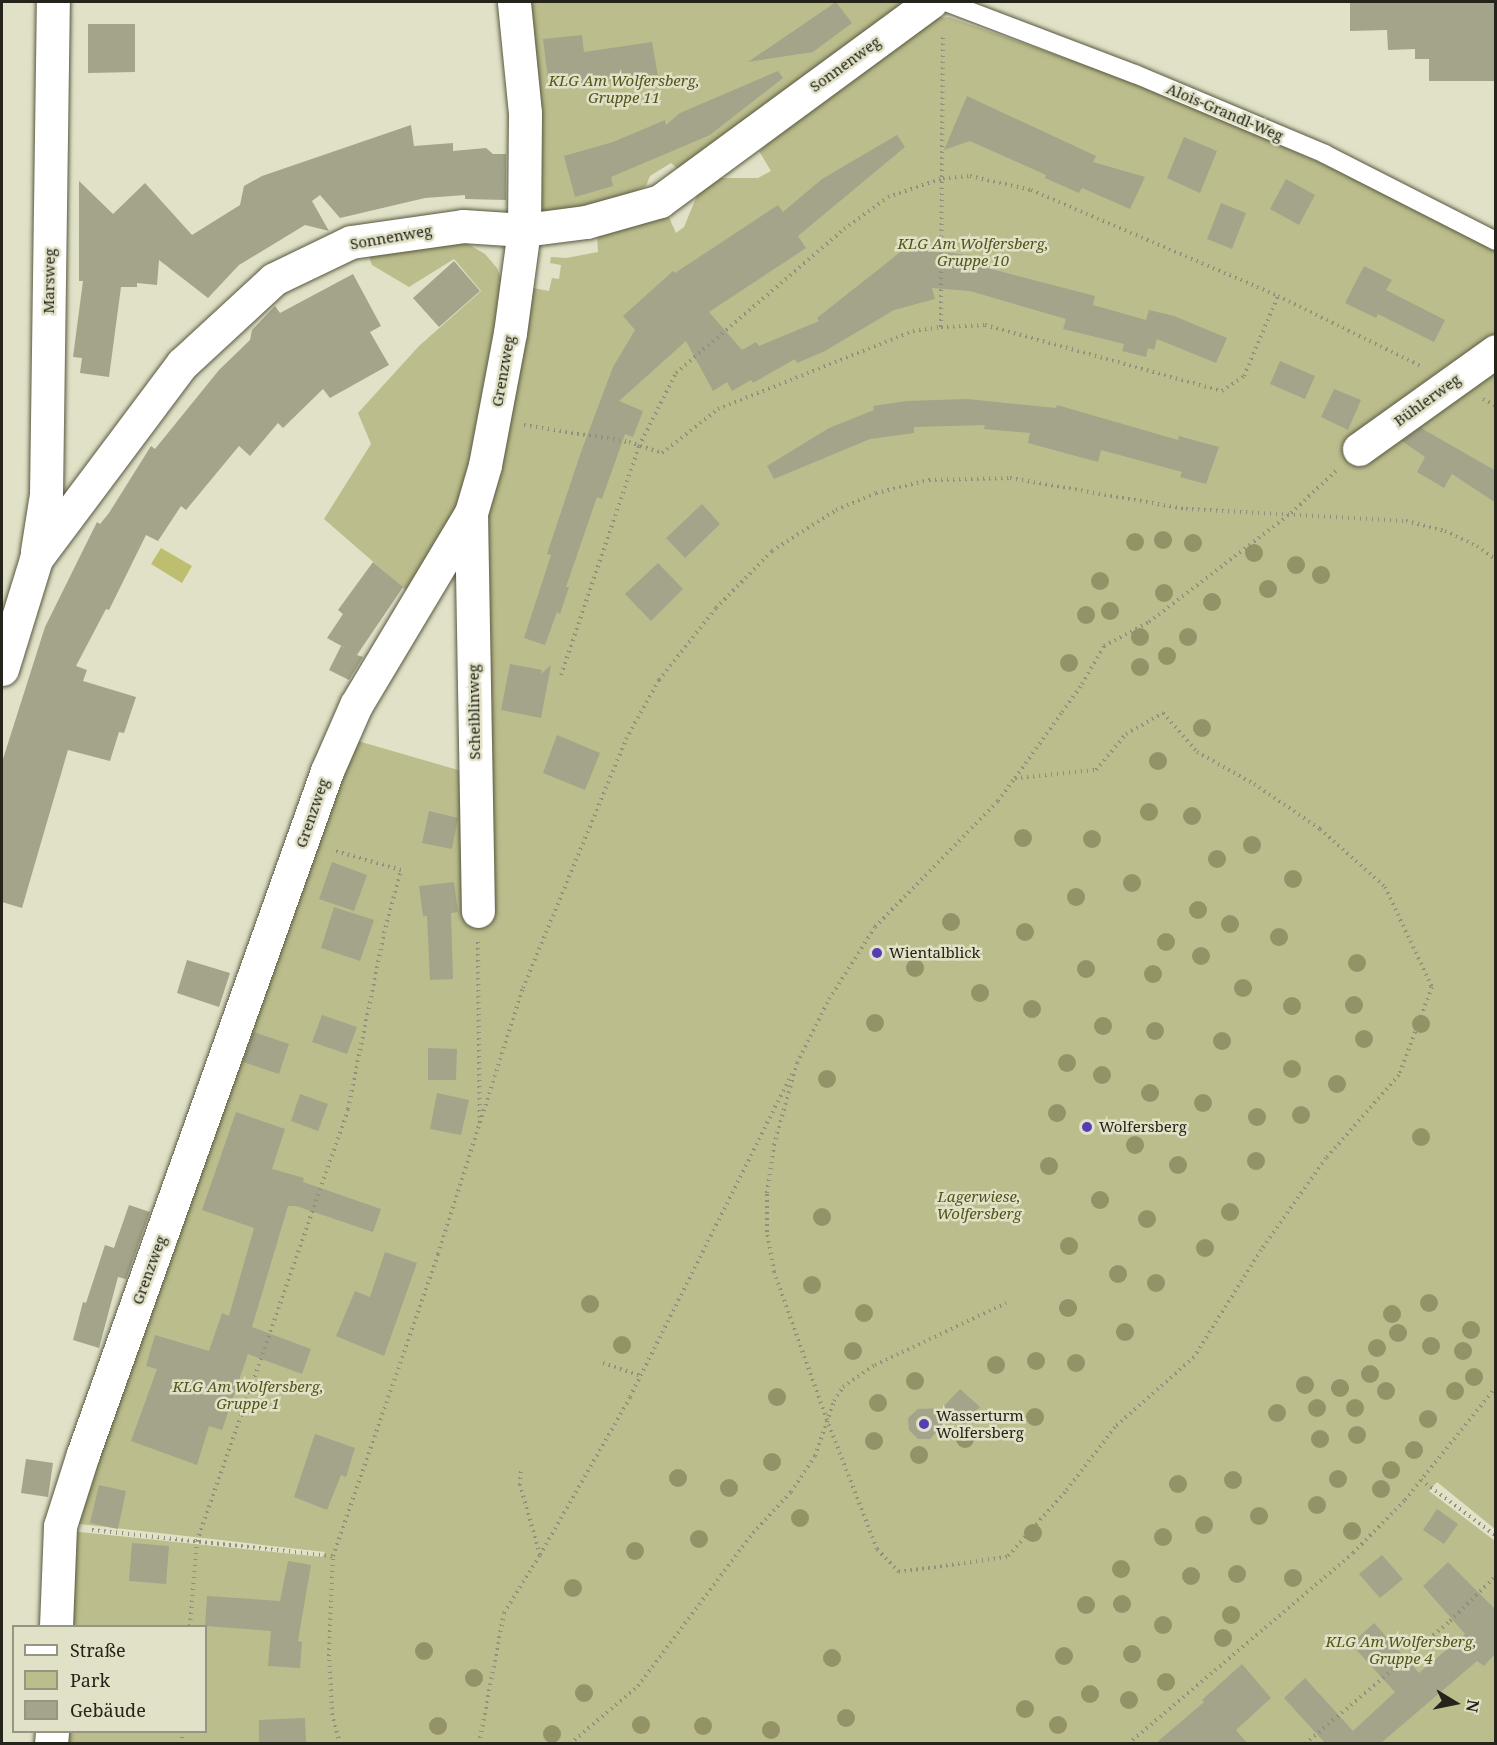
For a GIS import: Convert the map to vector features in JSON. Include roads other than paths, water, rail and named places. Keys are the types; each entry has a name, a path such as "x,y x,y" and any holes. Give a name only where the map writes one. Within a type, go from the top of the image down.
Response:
{"street":[{"name":"Marsweg","path":"36,559 46,494 53,2"},
{"name":"Grenzweg","path":"56,1625 60,1526 83,1454 327,771 356,705 471,513 494,421 510,333 524,230 525,113 514,2"},
{"name":"Sonnenweg","path":"2,669 36,559 182,364 274,279 351,242 463,226 524,230 586,222 660,201 931,2"},
{"name":"Bühlerweg","path":"1359,449 1496,351"},
{"name":"Scheiblinweg","path":"471,513 478,911"}],"lane":[{"name":"Alois-Grandl-Weg","path":"946,2 1135,74 1325,154 1496,241"}],"place":[{"name":"Wientalblick","path":"877,953"},
{"name":"Wolfersberg","path":"1087,1127"},
{"name":"Wasserturm Wolfersberg","path":"924,1424"}],"park label":[{"name":"KLG Am Wolfersberg, Gruppe 11","path":"624,88"},
{"name":"KLG Am Wolfersberg, Gruppe 10","path":"973,252"},
{"name":"Lagerwiese, Wolfersberg","path":"979,1204"},
{"name":"KLG Am Wolfersberg, Gruppe 1","path":"248,1394"},
{"name":"KLG Am Wolfersberg, Gruppe 4","path":"1401,1650"}]}
